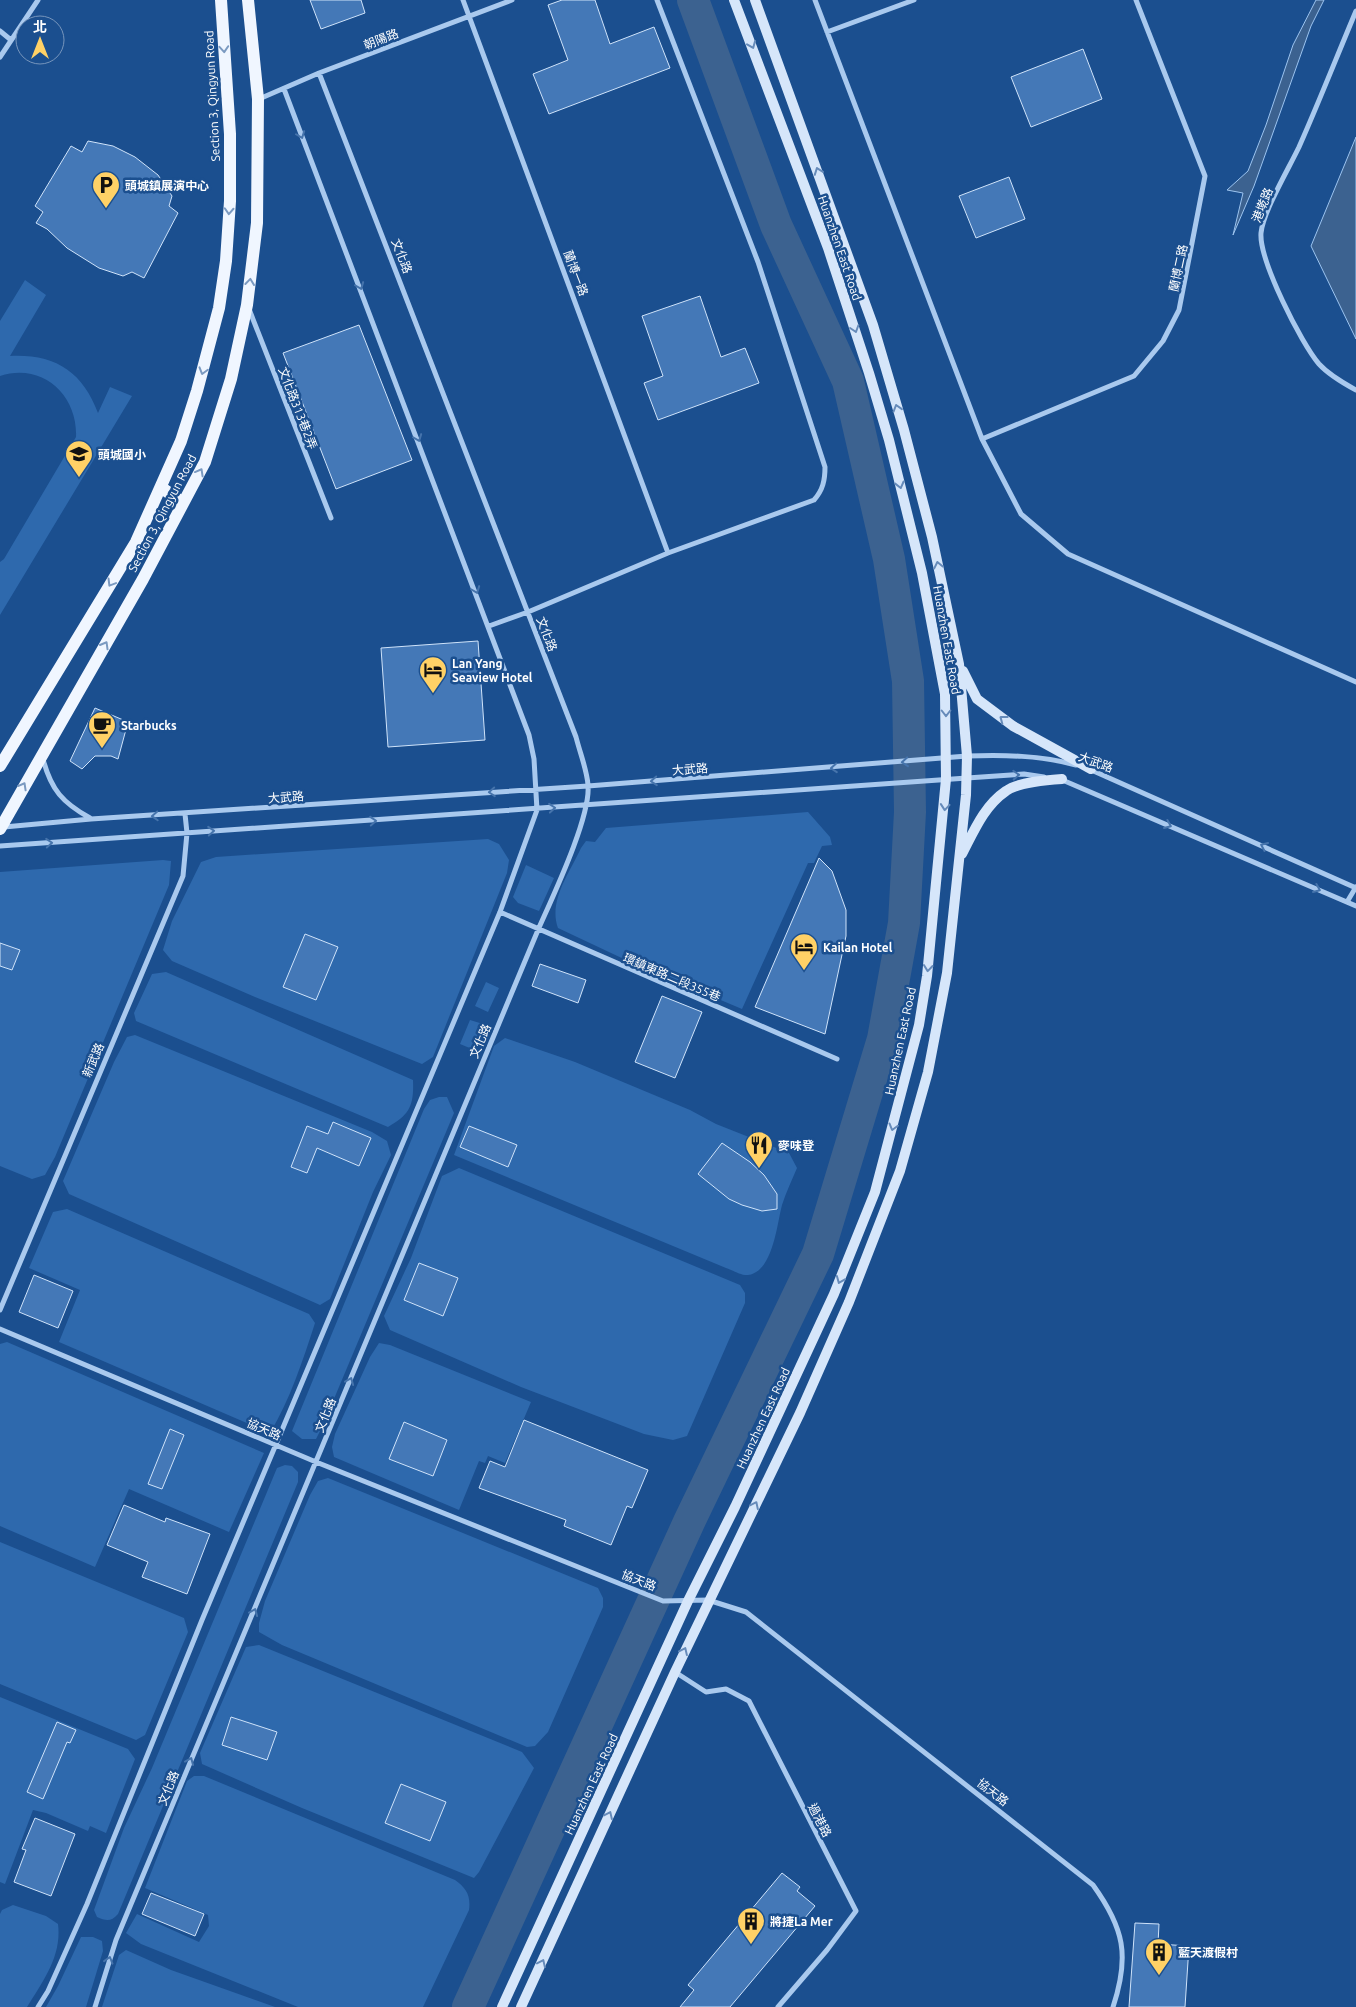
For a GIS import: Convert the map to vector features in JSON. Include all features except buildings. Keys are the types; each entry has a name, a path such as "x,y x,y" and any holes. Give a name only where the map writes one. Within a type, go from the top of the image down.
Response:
{"main road":[{"name":"Section 3, Qingyun Road","path":"0,766 136,542 162,488 181,440 197,391 219,308 226,261 230,201 230,134 220,0"},
{"name":"Section 3, Qingyun Road","path":"0,828 143,579 183,503 208,453 232,380 247,305 258,223 258,99 248,0"},
{"path":"162,488 183,503"}],"street":[{"path":"0,57 38,0"},
{"name":"蘭博一路","path":"463,0 668,553"},
{"name":"朝陽路","path":"258,99 319,73 512,0"},
{"path":"489,626 528,612 668,553 814,500 821,492 825,481 825,467 758,262 657,0"},
{"name":"Huanzhen East Road","path":"502,2007 688,1601 736,1507 826,1312 875,1192 919,1025 928,966 946,779 946,758 945,694 922,573 889,440 870,373 828,248 734,0"},
{"name":"Huanzhen East Road","path":"521,2007 674,1672 800,1413 849,1302 900,1171 928,1072 947,973 967,778 960,664 911,457 873,324 755,0"},
{"path":"815,0 982,439 1021,514 1068,554 1356,682"},
{"path":"827,32 914,0"},
{"name":"蘭博二路","path":"982,439 1134,376 1163,341 1179,310 1205,176 1136,0"},
{"name":"港墘路","path":"1356,11 1300,144 1267,214 1261,234 1267,266 1305,342 1320,364 1341,382 1356,390"},
{"path":"0,31 11,40"},
{"name":"文化路","path":"95,2007 120,1931 573,847 586,805 588,786 576,737 319,73"},
{"path":"38,2007 48,1991 87,1904 202,1620 500,912 537,810 534,759 529,735 284,89"},
{"name":"文化路313巷2弄","path":"247,305 331,518"},
{"path":"960,664 978,699 1013,726 1091,769"},
{"path":"42,753 48,778 59,795 70,807 90,819"},
{"name":"大武路","path":"0,828 90,819 588,786 967,756 1010,755 1056,759 1091,769 1356,887"},
{"path":"0,846 537,810 1024,774 1062,779 1356,906"},
{"path":"959,860 982,814 1006,790 1035,782 1062,779"},
{"name":"新武路","path":"0,1310 183,876 187,833 185,814"},
{"path":"1348,902 1356,887"},
{"name":"環鎮東路二段355巷","path":"500,912 837,1059"},
{"name":"協天路","path":"0,1329 316,1462 633,1589 663,1600 708,1600 746,1612 1093,1885 1110,1909 1120,1932 1123,1958 1121,1984 1113,2007"},
{"name":"過港路","path":"674,1672 706,1692 726,1689 749,1701 856,1911 778,2007"}],"shaded area":[{"path":"1316,0 1324,0 1311,26 1254,186 1233,235 1243,193 1227,190 1248,171 1293,45"},
{"path":"1356,137 1356,339 1311,246"},
{"path":"25,280 46,295 10,356 40,358 65,368 84,386 98,413 110,387 132,396 0,615 0,562 4,559 76,437 75,422 71,408 64,396 54,386 43,378 30,374 15,373 0,376 0,321"},
{"path":"808,812 830,837 832,845 822,846 814,863 808,863 742,1009 628,961 558,928 556,907 566,877 586,841 595,842 606,828"},
{"path":"488,839 499,844 509,860 507,873 433,1057 422,1064 255,997 172,961 163,950 172,921 201,862 216,857"},
{"path":"163,860 171,861 169,885 55,1157 45,1175 32,1179 0,1166 0,872"},
{"path":"526,865 554,878 539,911 518,903 513,897"},
{"path":"166,972 413,1080 413,1096 409,1108 401,1118 388,1127 136,1021 134,1013 152,974"},
{"path":"486,982 499,988 488,1012 475,1006"},
{"path":"470,1020 483,1024 472,1049 460,1044"},
{"path":"135,1035 372,1132 387,1141 391,1155 373,1192 330,1299 320,1305 69,1194 63,1181 114,1062 127,1037"},
{"path":"505,1038 575,1062 690,1110 716,1124 789,1153 797,1168 782,1205 776,1235 763,1265 756,1272 748,1275 740,1274 454,1155 494,1046"},
{"path":"447,1097 454,1113 323,1425 316,1439 302,1439 292,1431 424,1109 430,1100"},
{"path":"459,1168 740,1285 745,1293 745,1303 687,1436 673,1440 644,1434 521,1387 390,1330 384,1316 411,1258 442,1176"},
{"path":"67,1209 309,1314 315,1323 290,1393 270,1433 59,1342 80,1290 29,1268 53,1212"},
{"path":"7,1342 264,1453 229,1532 129,1489 95,1567 0,1526 0,1344"},
{"path":"379,1343 390,1345 531,1402 505,1463 488,1456 485,1463 479,1461 459,1510 334,1457 332,1447 335,1434 370,1357"},
{"path":"285,1465 292,1466 298,1472 298,1482 118,1914 111,1920 97,1917 94,1910 124,1828 152,1768 277,1468"},
{"path":"328,1478 598,1588 603,1598 603,1607 548,1732 535,1746 527,1747 282,1645 259,1632 259,1623 265,1601 310,1495 318,1481"},
{"path":"0,1542 184,1618 188,1632 145,1735 136,1740 0,1684"},
{"path":"259,1645 522,1752 534,1768 479,1872 474,1878 302,1808 202,1764 200,1753 246,1647"},
{"path":"0,1697 128,1749 135,1759 106,1833 90,1826 88,1831 46,1813 33,1810 5,1884 0,1882"},
{"path":"194,1776 204,1776 455,1880 462,1886 467,1892 469,1910 423,2007 298,2007 141,1944 126,1933 137,1914 199,1942 209,1926 208,1915 145,1888 187,1781"},
{"path":"13,1905 46,1916 58,1924 57,1947 50,1968 27,2007 0,2007 0,1914 2,1910"},
{"path":"81,1937 93,1937 102,1941 103,1951 86,2007 46,2007 58,1986"},
{"path":"126,1950 171,1970 275,2007 102,2007 119,1955"}],"waterway":[{"path":"468,2007 689,1522 818,1254 883,1039 904,923 910,812 908,681 889,559 848,381 776,225 693,0"}],"place":[{"name":"頭城鎮展演中心","path":"106,209"},
{"name":"頭城國小","path":"79,478"},
{"name":"Lan Yang Seaview Hotel","path":"433,694"},
{"name":"Starbucks","path":"102,749"},
{"name":"Kailan Hotel","path":"804,971"},
{"name":"麥味登","path":"759,1169"},
{"name":"將捷La Mer","path":"751,1945"},
{"name":"藍天渡假村","path":"1159,1976"}]}
